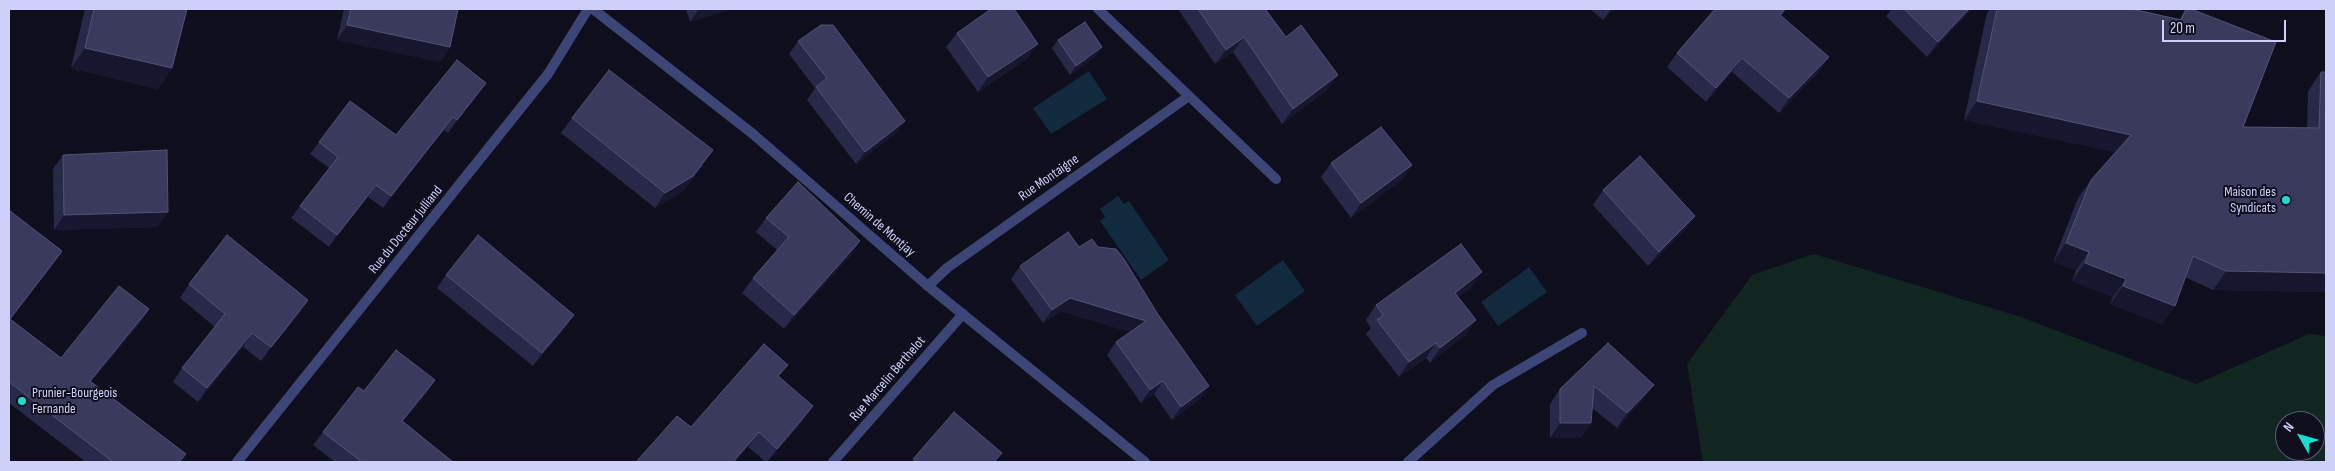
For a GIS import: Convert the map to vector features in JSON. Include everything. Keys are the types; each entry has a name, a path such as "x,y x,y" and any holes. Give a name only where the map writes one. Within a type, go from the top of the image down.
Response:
{"street":[{"name":"Rue du Docteur Julliand","path":"237,462 548,74 588,9"},
{"name":"Chemin de Montjay","path":"593,9 754,134 928,286 1146,462"},
{"path":"1098,9 1276,180"},
{"name":"Rue Montaigne","path":"928,286 947,268 1189,96"},
{"name":"Rue Marcelin Berthelot","path":"833,462 962,314"},
{"path":"1408,462 1493,385 1582,333"}],"green space":[{"path":"1814,254 2021,317 2196,384 2309,334 2326,336 2326,462 1703,462 1687,364 1752,275"}],"water":[{"path":"1089,71 1107,99 1051,134 1033,108"},
{"path":"1118,196 1124,204 1129,201 1169,260 1141,280 1100,221 1105,217 1100,209"},
{"path":"1283,260 1305,291 1257,326 1235,295"},
{"path":"1529,267 1547,292 1498,326 1481,302"}],"building":[{"path":"94,9 187,9 172,68 85,48"},
{"path":"351,9 458,9 450,47 347,25"},
{"path":"991,9 1014,9 1038,44 988,77 957,33"},
{"path":"1198,9 1265,9 1286,37 1301,25 1338,75 1293,109 1244,37 1226,50"},
{"path":"1715,9 1785,9 1780,15 1829,57 1789,98 1742,58 1716,88 1677,53"},
{"path":"1904,9 1969,9 1938,42"},
{"path":"1997,9 2132,9 2181,20 2186,9 2191,9 2276,42 2243,127 2319,128 2321,72 2326,72 2326,273 2226,271 2193,256 2175,306 2123,286 2126,279 2085,263 2089,252 2066,243 2091,180 2131,135 1977,101"},
{"path":"1085,22 1102,47 1076,66 1058,40"},
{"path":"821,25 833,25 905,121 865,152 816,87 827,78 798,41"},
{"path":"457,60 486,83 457,120 453,117 391,196 376,185 337,235 300,206 338,157 319,142 350,101 396,135"},
{"path":"609,70 713,150 693,176 665,193 572,118"},
{"path":"1381,127 1412,165 1361,203 1331,163"},
{"path":"167,150 168,212 64,215 63,155"},
{"path":"1640,156 1695,216 1659,252 1603,190"},
{"path":"798,182 860,241 794,315 753,278 789,237 766,218"},
{"path":"10,211 62,251 10,319 61,358 119,286 149,309 90,381 186,454 179,462 113,462 9,382"},
{"path":"1068,232 1079,247 1092,239 1098,247 1116,249 1157,313 1209,386 1181,407 1163,381 1150,390 1116,342 1146,321 1070,298 1052,310 1020,266"},
{"path":"227,235 308,300 271,347 252,333 207,388 182,368 225,314 189,284"},
{"path":"478,235 574,315 542,353 446,275"},
{"path":"1461,244 1482,272 1455,293 1476,320 1440,348 1436,343 1409,362 1377,320 1383,315 1376,305"},
{"path":"1608,343 1654,385 1627,413 1594,386 1591,423 1560,423 1560,389"},
{"path":"764,344 788,365 778,376 813,406 777,449 759,432 733,462 636,462 677,416 691,427"},
{"path":"396,350 435,380 402,421 453,462 362,462 323,432 358,387 364,391"},
{"path":"954,412 1002,453 994,462 916,462 913,459"}],"place":[{"name":"Maison des Syndicats","path":"2286,200"},
{"name":"Prunier-Bourgeois Fernande","path":"22,401"}]}
